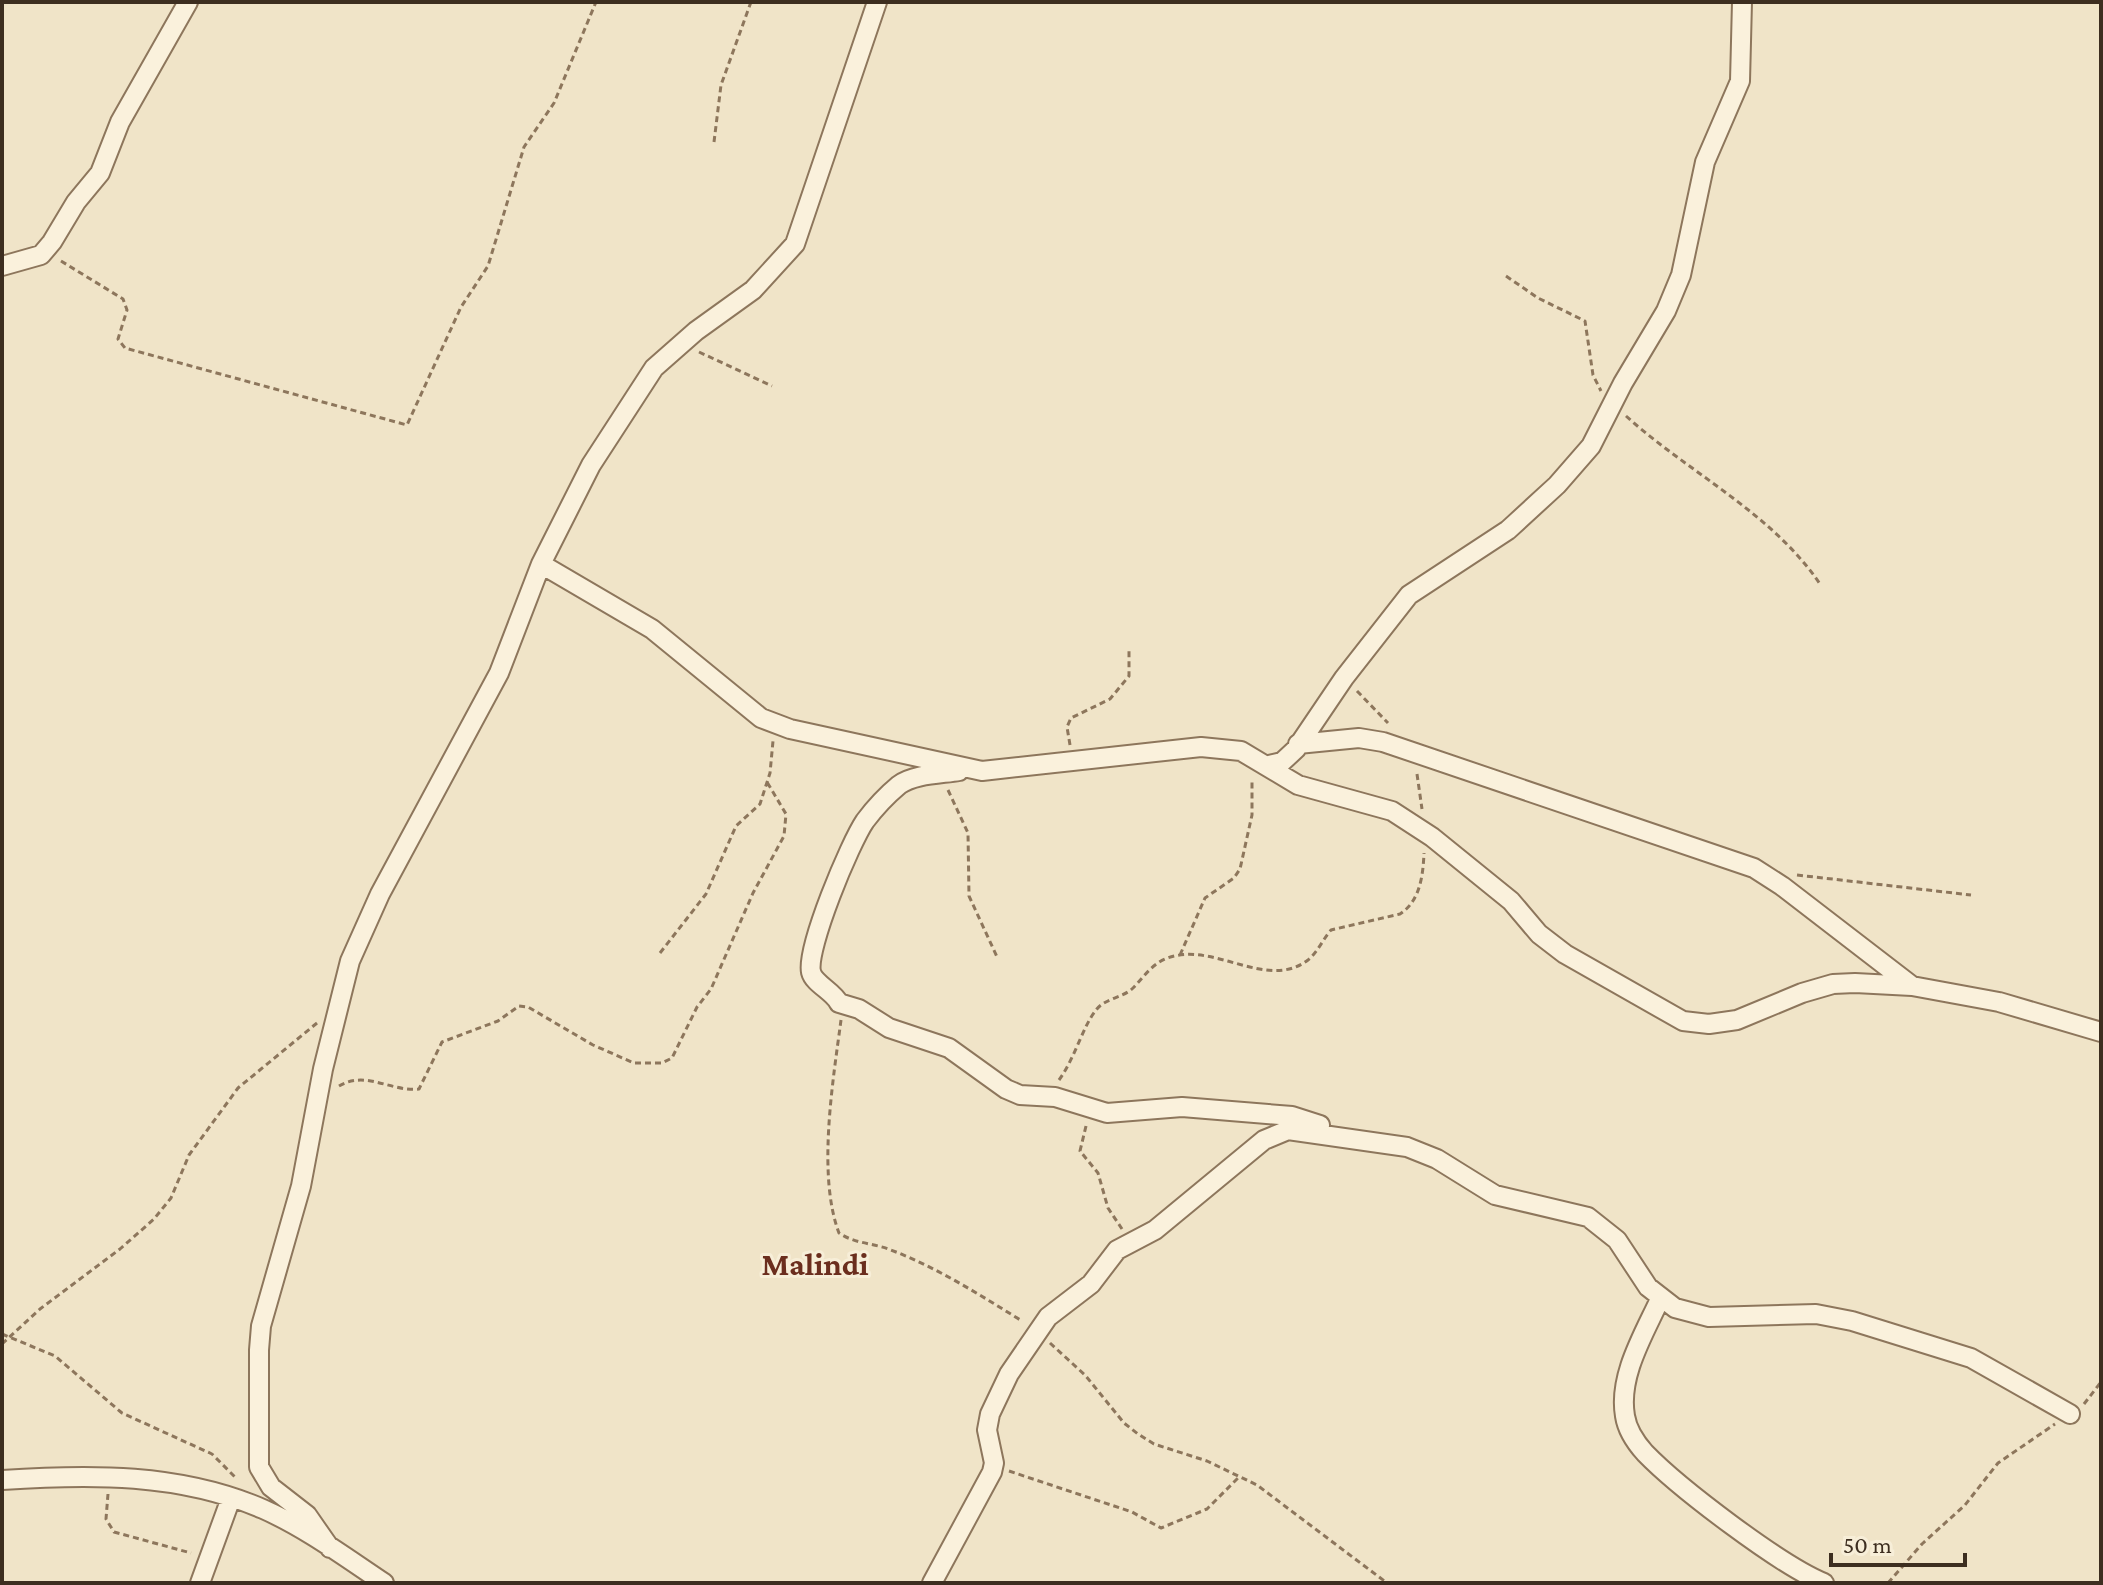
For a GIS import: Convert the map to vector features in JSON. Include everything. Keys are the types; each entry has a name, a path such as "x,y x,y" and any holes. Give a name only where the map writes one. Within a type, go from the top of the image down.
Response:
{"street":[{"path":"2,266 41,255 52,242 76,202 100,173 120,122 188,2"},
{"path":"330,1548 307,1515 271,1487 258,1459 261,1326 301,1186 338,1004 350,961 380,894 499,673 541,564 579,487 622,414 654,368 682,343 744,298 784,260 795,244 877,2"},
{"path":"1261,761 1282,762 1409,595 1508,530 1557,485 1591,446 1612,403 1666,311 1681,275 1705,162 1740,81 1742,2"},
{"path":"541,564 652,629 770,722 966,769"},
{"path":"1298,744 1359,738 1412,752 1770,876 1912,986"},
{"path":"1337,1137 1326,1128 1292,1116 1182,1107 1107,1113 1048,1096 1015,1094 949,1048 889,1028 859,1009 841,1003 832,991 815,980 811,963 825,915 854,841 865,822 899,786 940,774 966,769 1018,769 1074,759 1201,747 1233,749 1261,761 1298,785 1384,807 1424,831 1511,901 1539,934 1565,954 1683,1021 1709,1024 1737,1020 1833,984 1912,986 1999,1002 2101,1032"},
{"path":"932,1583 993,1466 987,1430 990,1414 1009,1374 1037,1331 1058,1308 1091,1284 1117,1250 1155,1230 1275,1133 1299,1129 1392,1144 1421,1152 1495,1195 1588,1217 1617,1240 1660,1299 1675,1308 1709,1317 1816,1314 1852,1321 1971,1358 2070,1414"},
{"path":"1660,1299 1630,1367 1625,1416 1631,1434 1643,1451 1667,1473 1764,1546 1824,1583"},
{"path":"2,1480 111,1475 231,1498 265,1510 384,1583"},
{"path":"200,1583 212,1559 231,1498"}],"path":[{"path":"52,242 62,262 123,299 127,310 118,339 125,348 407,425 461,307 488,266 524,147 554,103 596,2"},
{"path":"714,142 721,85 751,2"},
{"path":"1506,276 1548,303 1585,321 1595,383 1612,403 1657,444 1790,544 1820,584"},
{"path":"682,343 772,386"},
{"path":"1074,759 1067,730 1071,718 1116,694 1131,668 1129,650"},
{"path":"1344,678 1393,729"},
{"path":"660,953 706,894 736,826 760,804 767,782 773,741 770,722"},
{"path":"1048,1096 1070,1066 1097,1009 1128,992 1158,963 1180,955 1205,954 1261,969 1292,967 1309,959 1331,930 1339,926 1400,914 1417,896 1424,859 1422,801 1412,752"},
{"path":"1180,955 1205,898 1234,878 1240,869 1261,761"},
{"path":"940,774 968,833 969,896 998,959"},
{"path":"317,1102 352,1079 419,1089 442,1042 498,1021 519,1006 634,1063 662,1063 672,1058 697,1007 711,989 753,893 784,836 786,814 767,782"},
{"path":"1770,876 1804,876 1971,895"},
{"path":"841,1003 829,1103 831,1201 839,1233 847,1239 888,1249 956,1280 1037,1331 1085,1375 1138,1434 1166,1449 1207,1461 1273,1497 1387,1583"},
{"path":"2,1344 9,1335 154,1219 171,1198 189,1155 238,1088 338,1004"},
{"path":"1084,1107 1087,1119 1080,1151 1098,1173 1108,1208 1122,1227 1123,1238 1117,1250"},
{"path":"2,1334 55,1356 122,1413 212,1454 242,1482"},
{"path":"1888,1583 1922,1544 1965,1505 1998,1463 2087,1401 2101,1382"},
{"path":"993,1466 1132,1512 1161,1528 1207,1509 1239,1477"},
{"path":"111,1475 106,1519 114,1532 212,1559"}],"district":[{"name":"Malindi","path":"815,1264"}]}
